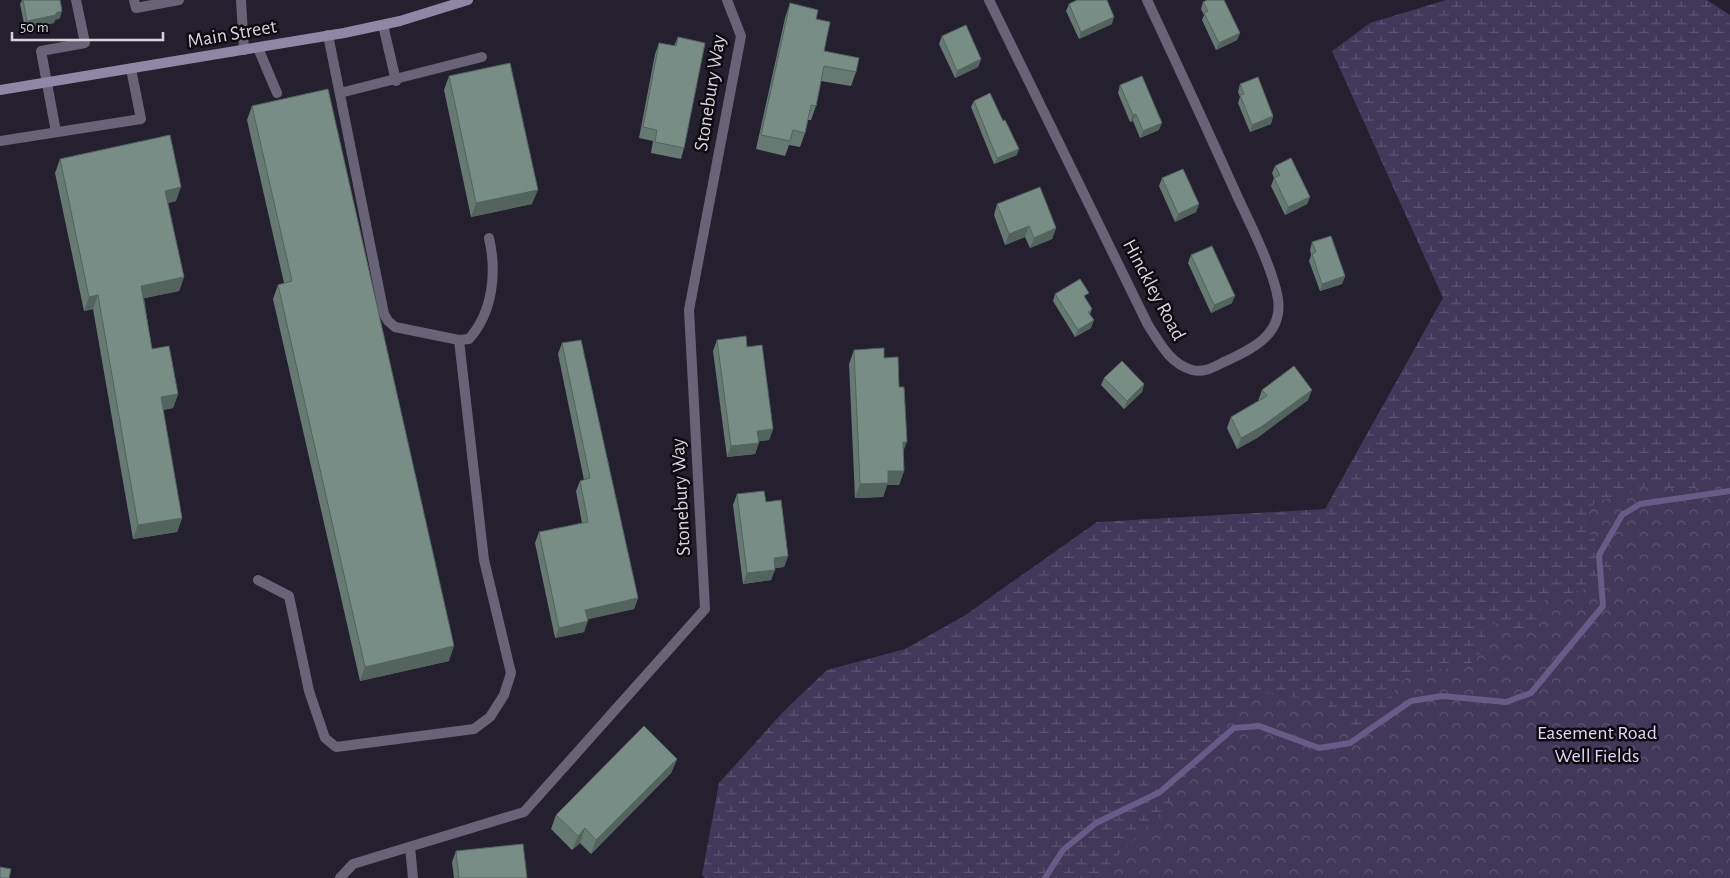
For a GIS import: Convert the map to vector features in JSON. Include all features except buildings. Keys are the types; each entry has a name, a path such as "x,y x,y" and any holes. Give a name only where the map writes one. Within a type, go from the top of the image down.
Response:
{"main road":[{"name":"Main Street","path":"0,90 258,48 383,25 468,0"}],"street":[{"path":"56,132 41,51 85,43 76,0"},
{"path":"134,0 136,8 179,0"},
{"path":"241,0 244,50"},
{"name":"Stonebury Way","path":"340,878 353,864 524,812 705,608 689,310 741,36 727,0"},
{"name":"Hinckley Road","path":"988,0 1148,325 1165,352 1179,364 1192,370 1204,371 1249,351 1264,341 1274,327 1278,316 1278,298 1248,219 1147,0"},
{"path":"383,25 396,81"},
{"path":"328,35 384,314 388,321 395,327 459,340 469,339 476,331 492,292 493,256 489,238"},
{"path":"258,48 277,93"},
{"path":"340,93 396,81 482,57"},
{"path":"0,141 141,119 131,69"},
{"path":"258,580 288,596 309,691 325,738 336,747 474,729 490,717 504,695 511,673 484,560 459,340"},
{"path":"410,847 413,878"}],"green space":[{"path":"1446,0 1707,0 1730,15 1730,878 705,878 702,875 719,783 782,713 827,670 905,649 964,616 1097,522 1325,509 1443,298 1332,51 1370,23"},
{"name":"Easement Road Well Fields","path":"1730,475 1730,878 1096,878 1164,809 1209,752 1225,721 1238,706 1251,697 1273,693 1310,700 1326,705 1338,713 1345,724 1354,730 1367,732 1378,729 1388,713 1394,691 1407,678 1471,662 1479,654 1489,626 1502,622 1522,630 1536,626 1540,609 1547,597 1577,591 1602,579 1613,561 1610,555 1589,532 1584,520 1596,500 1622,498 1640,487 1649,485 1686,491 1695,488 1705,479"}],"waterway":[{"path":"1045,878 1063,850 1096,823 1160,792 1234,728 1259,726 1319,748 1350,743 1411,701 1442,696 1506,702 1531,693 1603,606 1599,555 1622,515 1640,504 1730,491"}]}
